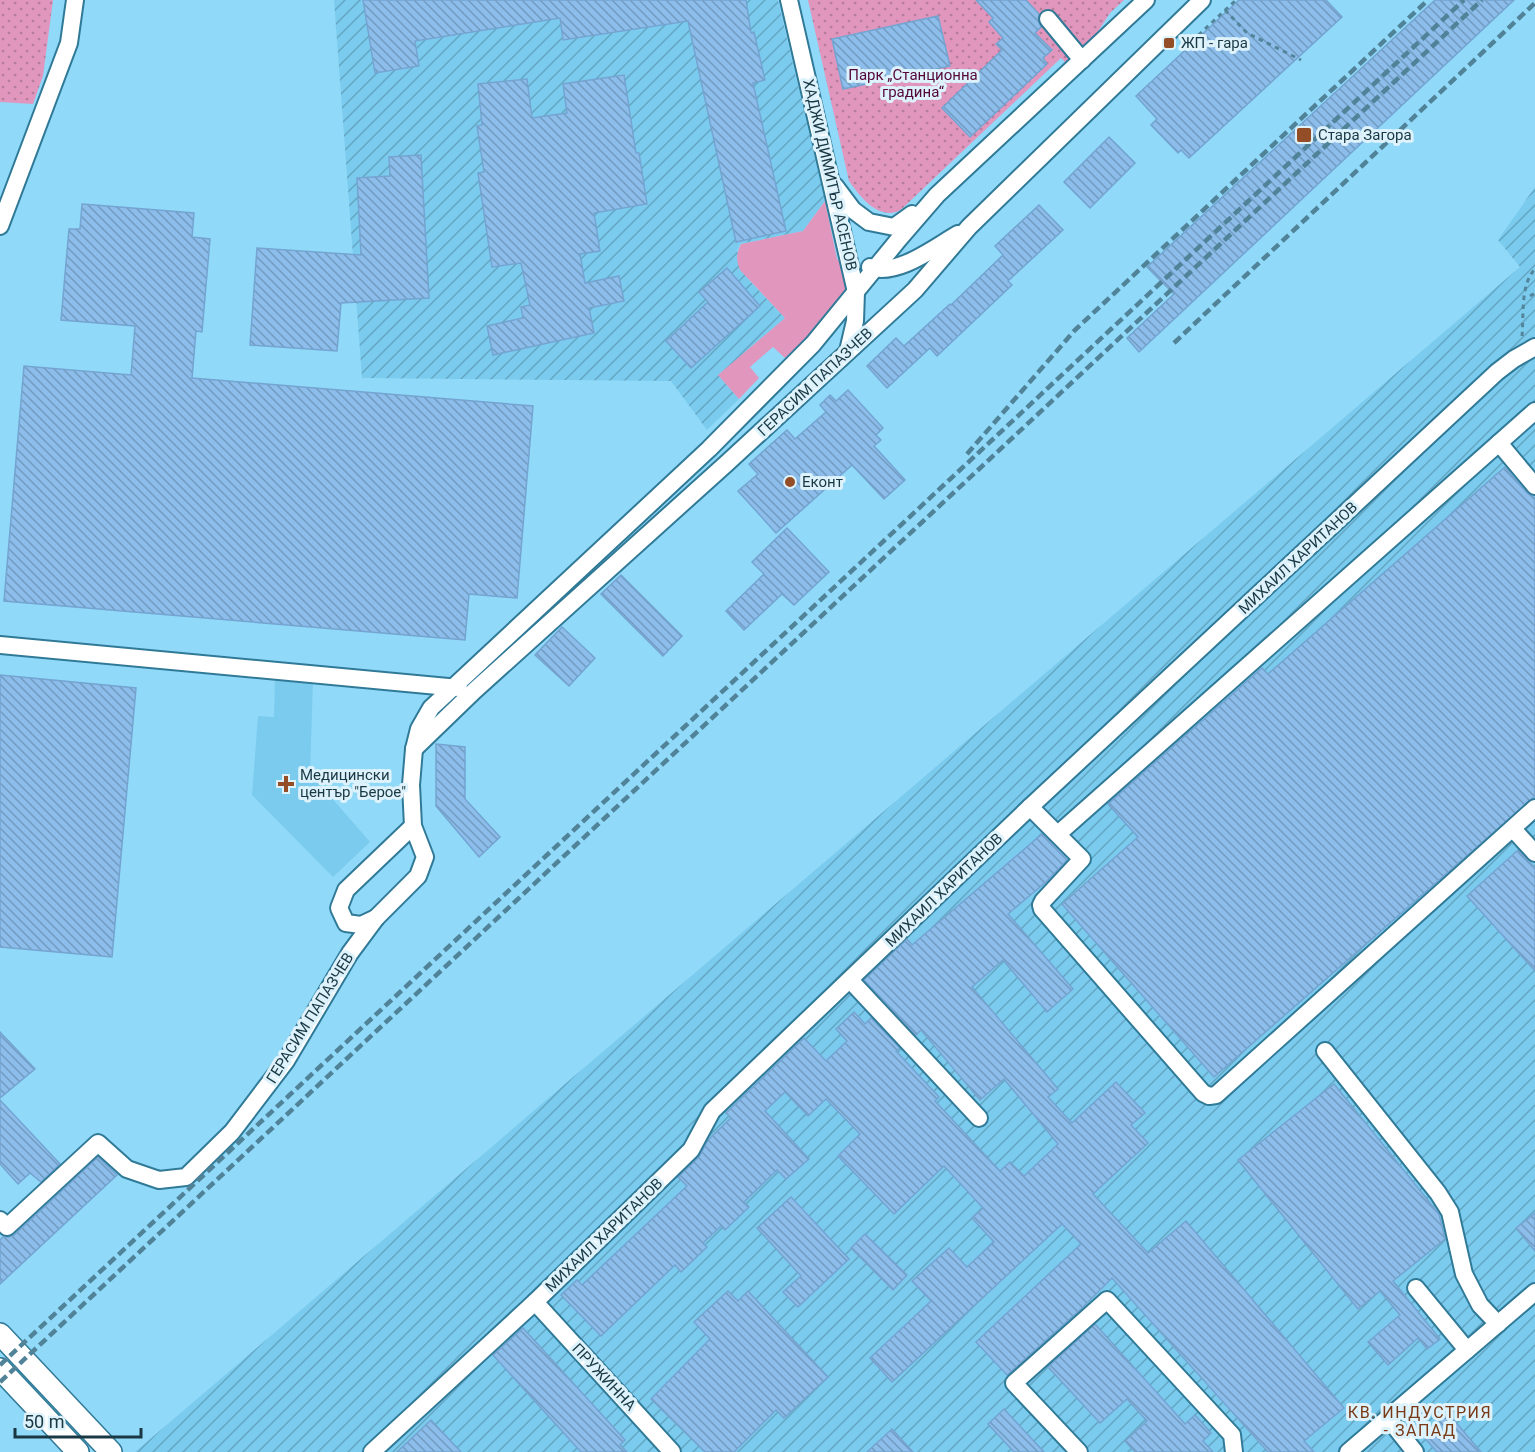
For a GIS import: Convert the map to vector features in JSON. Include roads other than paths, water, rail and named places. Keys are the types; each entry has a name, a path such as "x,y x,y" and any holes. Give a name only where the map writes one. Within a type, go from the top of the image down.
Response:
{"main road":[{"path":"0,1334 111,1452"},
{"path":"0,1370 78,1452"}],"street":[{"path":"0,226 69,43 75,0"},
{"name":"ХАДЖИ ДИМИТЪР АСЕНОВ","path":"789,0 848,252 855,292 855,321 848,351"},
{"name":"ГЕРАСИМ ПАПАЗЧЕВ","path":"0,1220 7,1227 98,1143 127,1168 159,1180 186,1177 232,1132 286,1061 350,953 376,918 418,876 425,857 413,826 411,785 414,749 419,729 431,708 709,449 813,344 937,195 1146,0"},
{"name":"ГЕРАСИМ ПАПАЗЧЕВ","path":"414,749 474,691 915,290 969,227 1202,0"},
{"path":"1048,19 1082,60"},
{"path":"832,182 853,210 869,222 894,227 937,195"},
{"path":"848,252 862,264 874,269 899,266 969,227"},
{"name":"МИХАИЛ ХАРИТАНОВ","path":"372,1452 535,1302 691,1150 712,1111 1030,807 1497,372 1528,350"},
{"path":"1058,834 1535,411"},
{"path":"1498,443 1535,486"},
{"path":"709,449 727,463"},
{"path":"0,645 454,687 474,691"},
{"path":"1030,807 1080,857 1081,862 1043,901 1042,909 1203,1093 1209,1096 1216,1095 1535,808"},
{"path":"376,918 361,925 346,923 339,908 346,890 413,826"},
{"path":"1513,829 1535,853"},
{"path":"850,980 979,1118"},
{"path":"1325,1052 1438,1193 1450,1212 1464,1274 1480,1305 1498,1324"},
{"path":"1416,1288 1467,1350"},
{"path":"1348,1452 1535,1292"},
{"path":"1079,1452 1014,1383 1107,1300 1232,1435 1234,1452"},
{"name":"ПРУЖИННА","path":"535,1302 672,1452"},
{"path":"1388,1418 1415,1452"}],"railway":[{"path":"967,454 1075,330 1428,0"},
{"path":"0,1365 1464,0"},
{"path":"0,1382 1482,0"},
{"path":"1174,343 1535,3"}],"place":[{"name":"ЖП - гара","path":"1169,43"},
{"name":"Стара Загора","path":"1304,135"},
{"name":"Еконт","path":"790,482"},
{"name":"Медицински център \"Берое\"","path":"286,784"}],"district":[{"name":"КВ. ИНДУСТРИЯ - ЗАПАД","path":"1420,1421"}],"park label":[{"name":"Парк „Станционна градина“","path":"913,84"}]}
